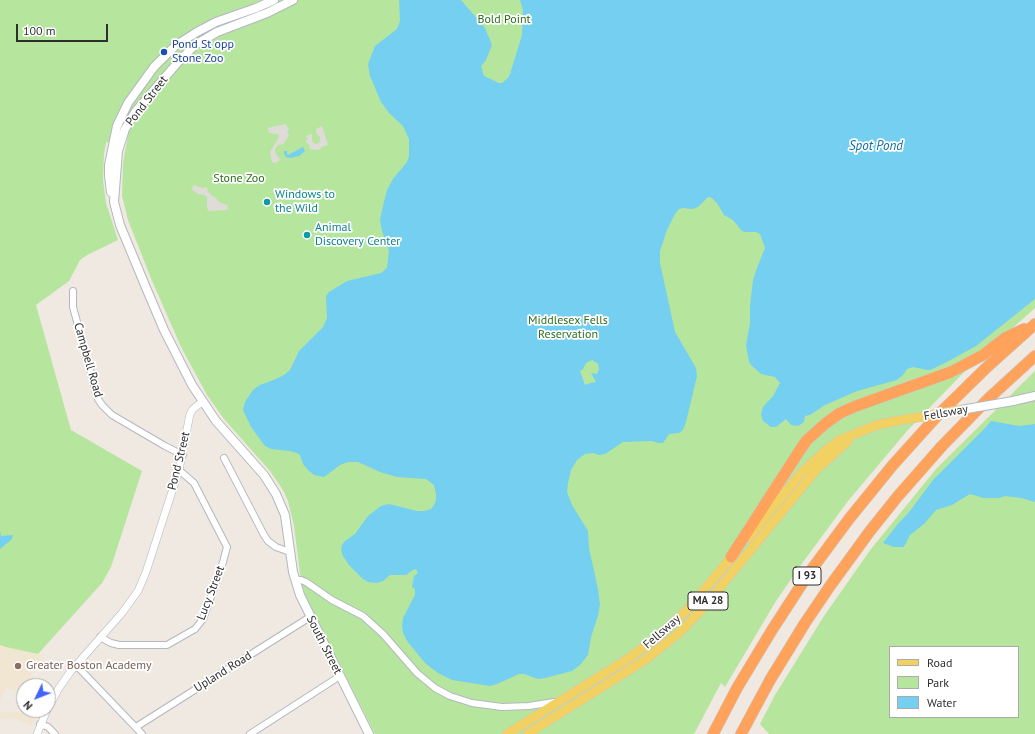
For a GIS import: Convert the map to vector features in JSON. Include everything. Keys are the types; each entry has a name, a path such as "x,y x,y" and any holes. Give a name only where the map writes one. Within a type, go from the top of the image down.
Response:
{"highway":[{"path":"731,557 800,450 815,433 840,413 951,372 984,355 1005,338 1035,324"},
{"name":"I 93","path":"713,734 741,681 784,611 817,561 858,507 907,449 954,399 1035,324"},
{"name":"I 93","path":"741,734 770,680 801,629 870,531 942,446 989,398 1035,356"}],"main road":[{"name":"Pond Street","path":"202,402 164,330 120,226 110,188 109,176 111,154 117,126 128,103 154,67 180,42 205,27 274,0"},
{"name":"Pond Street","path":"114,202 118,151 125,129 136,111 179,61 196,45 217,32 267,13 293,0"},
{"name":"Fellsway","path":"506,734 634,655 664,632 687,610 811,463 838,441 877,425 1035,396"},
{"name":"South Street","path":"202,402 220,426 264,475 274,490 285,515 295,581 300,595 369,734"},
{"name":"Fellsway","path":"527,734 645,660 680,632 703,608 817,469 831,455 858,433"}],"street":[{"name":"Campbell Road","path":"73,291 73,306 98,398 102,405 115,416 183,455"},
{"name":"Pond Street","path":"56,694 76,665 129,605 142,584 180,470 190,414 193,409 202,402"},
{"path":"224,458 264,535 276,547 290,552"},
{"name":"Lucy Street","path":"100,637 111,643 119,645 167,645 195,628 203,620 228,548 194,483 180,470"},
{"path":"295,581 301,580 306,582 336,602 363,616 383,634 421,676 440,691 455,698 482,705 510,707 540,705 562,700"},
{"name":"Upland Road","path":"136,727 310,617"},
{"path":"76,665 142,734"},
{"path":"250,734 340,676"},
{"name":"Pond Street","path":"37,734 43,718"},
{"path":"40,724 49,728 55,734"}],"shaded area":[{"path":"286,124 289,130 287,131 289,136 283,144 278,145 275,149 275,152 280,160 276,163 272,162 270,152 279,137 278,134 269,133 268,128"},
{"path":"322,126 328,145 321,147 321,149 310,149 310,146 305,141 308,140 306,136 310,134 312,135 312,141 315,144 319,143 320,137 316,133 316,129"},
{"path":"194,185 208,188 207,190 212,196 219,202 227,205 227,210 208,211 207,197 198,194 191,189"},
{"name":"Greater Boston Academy","path":"0,645 43,655 30,676 34,678 16,678 16,691 6,687 0,701"},
{"path":"0,712 16,712 16,718 35,718 32,726 13,718 0,719"}],"green space":[{"name":"Middlesex Fells Reservation","path":"0,0 1035,0 1035,308 969,367 907,431 848,501 776,601 725,687 721,683 694,734 375,734 305,595 301,581 294,526 288,501 283,490 270,471 224,419 207,395 181,347 150,276 128,220 122,196 123,163 128,135 106,143 104,154 103,180 106,203 118,240 80,260 69,281 36,305 71,430 142,471 111,567 102,583 38,654 6,647 0,645"},
{"path":"1035,371 1035,734 769,734 760,724 775,695 824,616 871,549 937,468"}],"water":[{"name":"Spot Pond","path":"399,0 461,0 485,28 492,45 486,60 481,66 484,76 502,83 510,74 522,35 523,10 520,0 1035,0 1035,299 976,346 945,363 930,370 913,367 907,369 897,380 857,391 825,405 810,415 805,416 804,422 798,426 791,425 786,419 776,427 771,427 763,421 761,415 763,407 773,396 780,383 775,377 761,374 752,366 749,362 746,345 750,323 753,280 765,248 760,234 756,232 744,232 741,230 733,220 724,215 717,203 712,198 708,197 698,207 692,209 679,209 667,230 660,251 660,263 675,332 696,368 697,376 683,430 679,433 669,434 663,443 651,441 623,442 605,454 585,454 577,460 571,470 568,483 567,492 572,505 588,531 589,548 600,605 591,637 588,655 580,665 572,671 545,678 538,679 524,674 519,674 490,686 452,680 438,673 425,663 407,641 403,633 403,618 415,595 415,589 412,587 414,576 418,573 416,569 406,575 390,575 383,581 377,583 368,582 349,565 341,550 345,541 355,534 368,516 381,506 389,504 417,511 431,509 436,500 434,485 426,479 397,477 380,472 358,462 348,462 340,465 324,477 314,475 303,464 300,455 297,453 271,449 265,446 251,427 243,410 245,402 253,390 260,385 284,375 290,370 299,351 323,327 327,318 326,296 329,292 347,281 381,273 387,268 389,251 380,220 387,190 393,179 407,162 409,156 409,139 403,126 389,113 381,102 370,76 368,64 375,46 397,29 400,21","holes":["592,360 598,364 599,369 597,374 591,373 596,382 585,385 580,371 586,363"]},
{"path":"303,147 305,151 299,156 287,158 284,154 284,151 287,151 288,155"},
{"path":"991,421 1019,426 1035,424 1035,502 1005,496 999,498 984,498 970,494 952,505 936,510 924,524 910,535 903,547 894,547 883,543 910,511 933,480"},
{"path":"0,531 1,536 13,535 12,539 0,549"}],"place":[{"name":"Pond St opp Stone Zoo","path":"164,52"},
{"name":"Windows to the Wild","path":"267,202"},
{"name":"Animal Discovery Center","path":"307,235"},
{"name":"Greater Boston Academy","path":"18,666"}],"park label":[{"name":"Bold Point","path":"504,20"},
{"name":"Stone Zoo","path":"239,179"}]}
